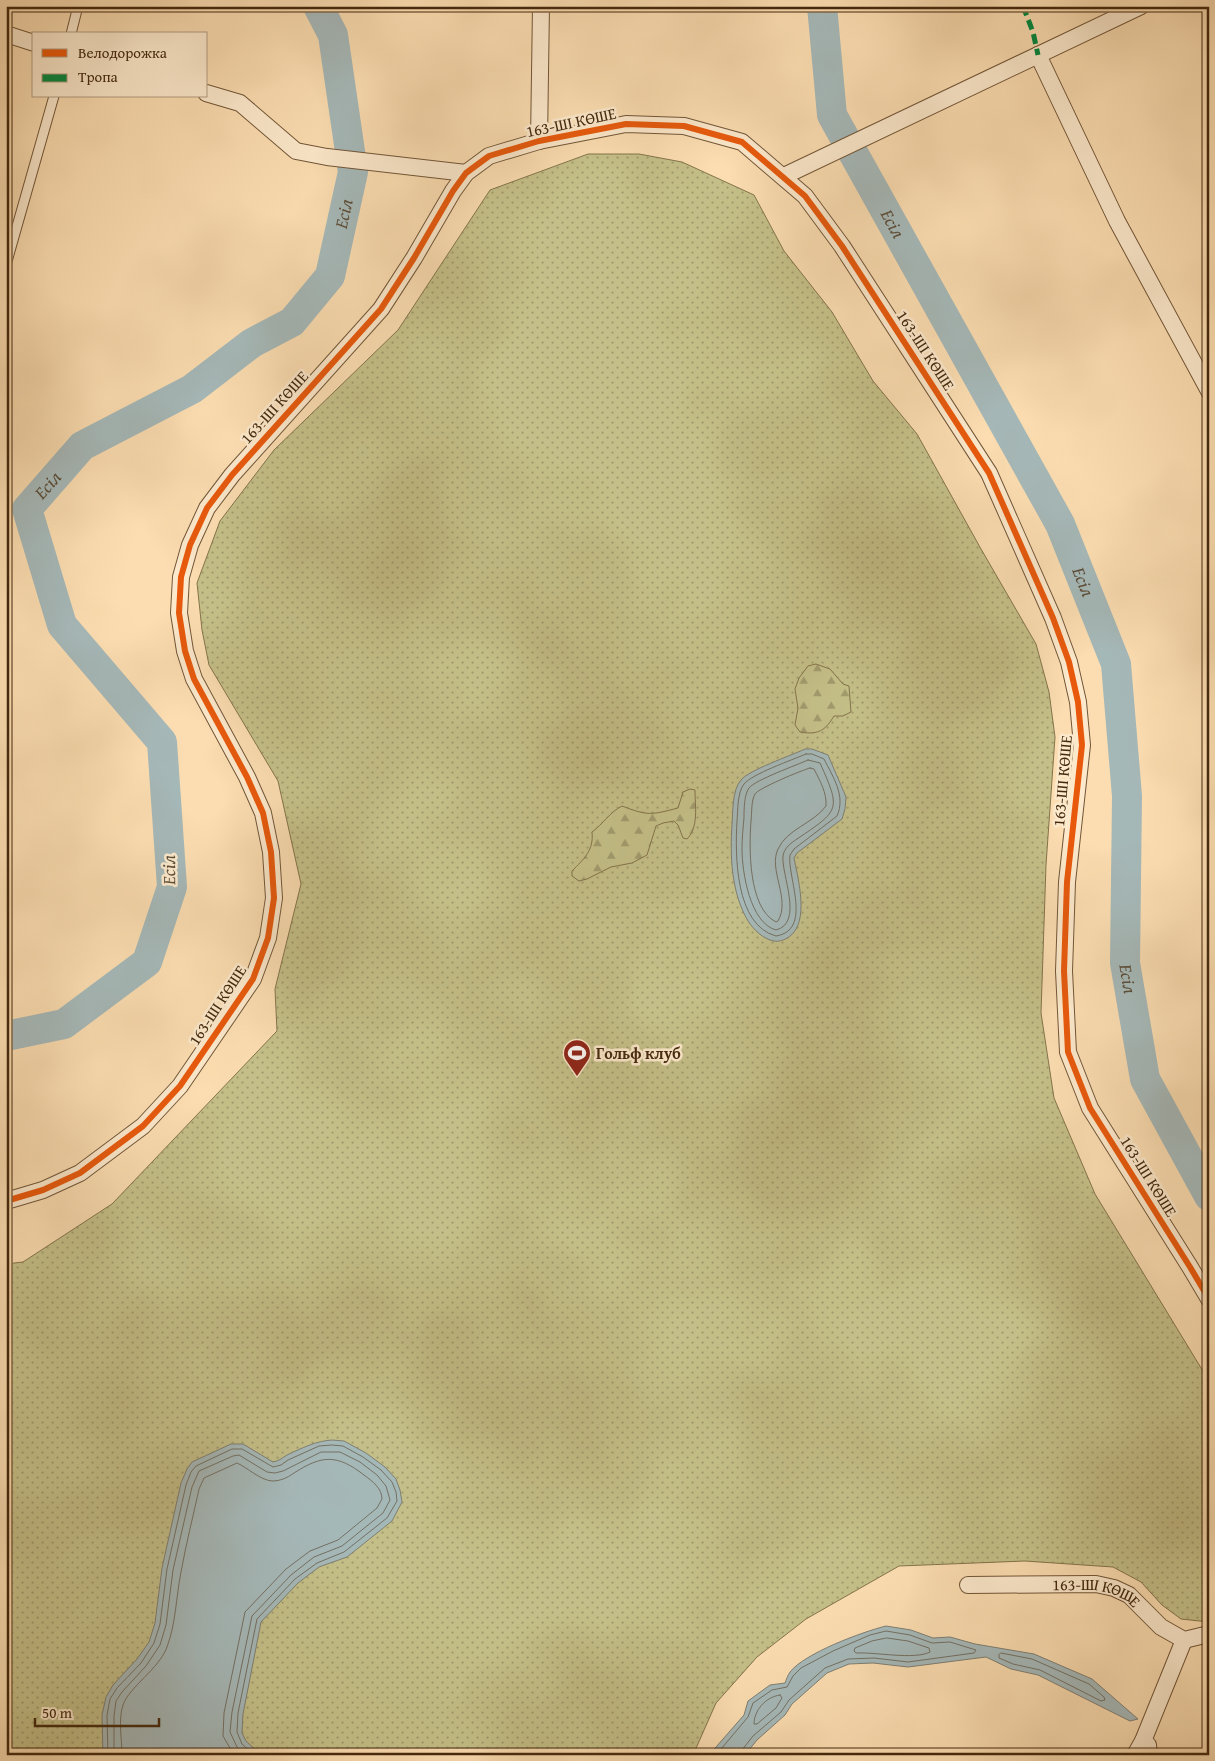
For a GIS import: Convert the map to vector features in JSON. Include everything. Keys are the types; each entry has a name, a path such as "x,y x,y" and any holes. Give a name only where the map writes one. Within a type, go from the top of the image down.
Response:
{"street":[{"path":"539,141 541,6"},
{"path":"784,176 1141,6"},
{"path":"6,34 32,42"},
{"path":"1038,55 1117,221 1209,391"},
{"path":"208,94 240,103 296,151 326,157 466,173"},
{"name":"163-ШІ КӨШЕ","path":"6,1201 43,1190 80,1173 143,1126 180,1086 253,979 268,938 274,898 270,852 263,813 247,777 194,679 185,651 179,613 180,577 190,545 207,508 238,468 381,309 466,173 489,156 539,141 626,124 684,126 742,142 784,176 805,196 842,246 989,473 1053,618 1069,662 1078,702 1082,745 1067,882 1064,971 1068,1052 1090,1108 1209,1299"},
{"name":"163-ШІ КӨШЕ","path":"968,1585 1096,1584 1114,1588 1129,1595 1161,1627 1184,1640"},
{"path":"1142,1750 1184,1640 1209,1634"}],"lane":[{"path":"72,32 78,6"},
{"path":"6,265 53,98"}],"green space":[{"path":"588,154 639,154 682,162 754,195 784,251 832,312 873,381 917,434 1036,644 1049,692 1055,737 1046,865 1041,1013 1054,1098 1095,1194 1209,1381 1209,1622 1181,1619 1162,1605 1141,1582 1113,1567 1025,1561 899,1566 806,1619 757,1657 716,1703 693,1755 6,1755 6,1264 23,1262 112,1204 277,1031 275,989 301,884 278,781 209,665 202,630 197,583 220,521 274,450 398,330 490,190"},
{"path":"816,664 830,669 843,684 849,686 851,712 843,716 834,716 820,731 812,733 800,732 795,725 798,708 795,689 799,678 808,666"},
{"path":"690,789 695,790 696,816 693,829 687,839 683,838 678,825 674,821 663,823 656,826 647,855 632,863 611,867 587,879 579,881 572,876 572,871 590,849 592,832 622,806 644,813 662,812 678,808 683,792"}],"water":[{"path":"805,749 812,749 828,755 846,797 845,809 842,819 797,853 794,858 801,900 799,921 789,937 774,941 759,934 753,928 742,910 738,898 733,874 731,836 734,795 738,784 745,776"},
{"path":"332,1440 344,1441 366,1453 385,1467 396,1479 402,1502 392,1521 347,1557 319,1567 298,1583 261,1622 243,1714 242,1733 246,1741 261,1755 103,1755 102,1715 106,1697 113,1685 137,1659 149,1642 155,1623 162,1568 181,1483 192,1462 231,1444 243,1444 273,1462 309,1445"},
{"path":"886,1626 911,1630 933,1638 950,1637 975,1644 1034,1654 1092,1679 1138,1719 1130,1721 1038,1675 1011,1669 986,1657 908,1667 873,1663 849,1664 827,1673 792,1704 785,1715 757,1740 745,1755 709,1755 744,1715 748,1701 770,1685 785,1683 790,1672 797,1665 835,1644"}],"waterway":[{"name":"Есіл","path":"6,1036 64,1024 147,962 172,887 162,742 62,625 27,509 82,446 192,389 252,343 292,322 330,276 353,172 333,35 318,6"},
{"name":"Есіл","path":"822,6 832,115 1060,524 1116,664 1127,796 1125,963 1145,1079 1209,1196"}],"marked path":[{"path":"1023,6 1033,32 1038,55"}],"cycle path":[{"path":"6,1201 43,1190 80,1173 143,1126 180,1086 253,979 268,938 274,898 271,852 263,813 247,777 194,679 185,651 179,613 181,577 190,545 207,508 232,475 381,309 466,173 489,156 539,141 626,124 684,126 742,142 805,196 842,246 989,473 1053,618 1069,662 1078,702 1082,745 1067,882 1064,971 1068,1052 1090,1108 1209,1299"}],"place":[{"name":"Гольф клуб","path":"577,1077"}]}
